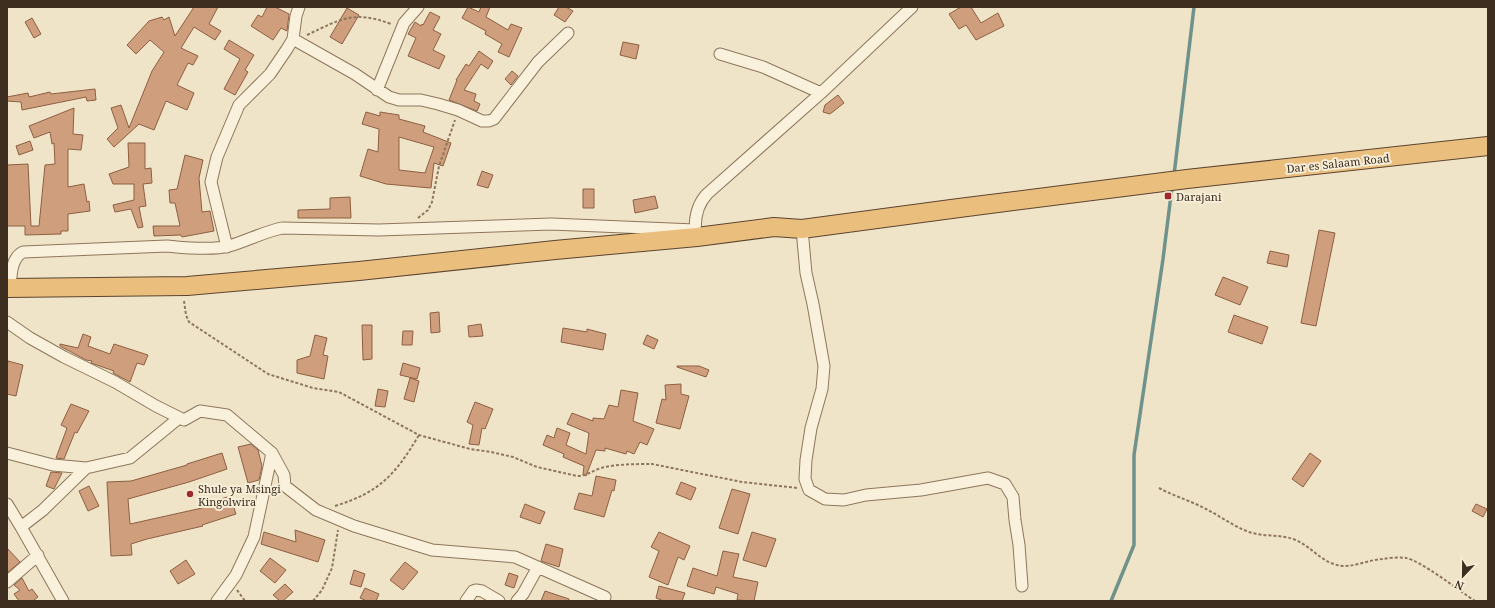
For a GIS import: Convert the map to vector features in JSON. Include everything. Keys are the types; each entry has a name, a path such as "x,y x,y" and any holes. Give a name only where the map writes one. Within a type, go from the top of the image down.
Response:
{"highway":[{"name":"Dar es Salaam Road","path":"9,288 187,286 359,271 696,234 774,227 802,229 959,208 1144,186 1187,179 1488,146"}],"street":[{"path":"227,247 211,182 217,157 239,105 270,74 293,39 296,16 299,7"},
{"path":"377,90 404,23 418,7"},
{"path":"9,288 14,262 19,254 23,252 167,246 187,248 227,247 267,231 282,228 379,230 551,224 696,234 698,207 702,200 821,93 912,7"},
{"path":"293,39 389,96 399,100 421,100 438,104 458,110 482,121 492,120 538,62 568,33"},
{"path":"720,54 763,67 821,93"},
{"path":"802,229 806,273 824,366 822,389 811,428 806,460 805,479 809,490 825,499 844,500 866,495 920,490 988,478 1005,484 1014,497 1022,586"},
{"path":"7,322 30,338 115,382 179,418 184,420 200,411 227,415 272,452 284,475 285,486 316,510 339,520 432,550 516,557 605,597"},
{"path":"7,453 53,465 86,468 130,458 179,418"},
{"path":"217,601 239,570 254,537 272,452"},
{"path":"22,527 43,510 86,468"},
{"path":"7,504 22,527 63,601"},
{"path":"7,582 38,555"},
{"path":"517,601 523,594 538,567"},
{"path":"466,601 476,590 482,591 499,601"}],"path":[{"path":"293,39 303,37 354,16 375,18 402,28"},
{"path":"411,229 415,220 428,210 432,202 439,166 458,110"},
{"path":"187,286 184,304 188,319 195,327 268,374 313,388 339,392 419,435 470,449 513,457 537,467 576,476 582,476 601,468 652,464 742,482 809,490"},
{"path":"316,510 344,503 372,491 387,480 410,450 419,435"},
{"path":"1159,488 1206,509 1234,526 1249,532 1286,537 1301,542 1320,557 1336,565 1351,565 1384,558 1407,558 1434,573 1475,601"},
{"path":"313,601 322,590 332,568 339,520"}],"building":[{"path":"194,7 218,7 209,24 221,31 215,40 194,27 181,48 198,56 193,65 188,63 177,85 194,93 187,110 166,101 154,130 139,124 114,147 107,139 118,128 111,108 121,105 129,128 152,71 164,52 150,40 136,54 127,45 149,21 162,17 164,20 169,17 175,36"},
{"path":"267,7 275,7 289,14 287,31 281,28 273,40 251,26 258,15 262,17"},
{"path":"468,7 479,12 481,7 490,7 486,17 508,30 511,24 522,28 509,57 498,52 502,44 485,34 486,31 462,18"},
{"path":"559,7 566,7 573,11 565,22 554,15"},
{"path":"961,7 971,7 981,23 998,13 1004,26 976,40 966,25 959,29 949,14"},
{"path":"347,8 359,15 342,44 330,37"},
{"path":"430,12 440,17 433,30 441,34 433,50 445,56 439,69 408,56 416,38 408,34 415,22 421,26 422,24 423,25"},
{"path":"32,18 41,34 34,38 25,22"},
{"path":"229,40 254,55 245,70 248,72 235,95 224,89 240,59 224,49"},
{"path":"623,42 639,45 636,59 620,55"},
{"path":"479,51 493,61 488,69 481,64 464,90 476,94 474,101 480,104 477,111 449,100 456,80 466,64 469,66"},
{"path":"512,71 518,76 511,85 505,79"},
{"path":"95,89 96,100 87,101 86,97 22,110 21,102 7,101 7,97 28,93 29,97 50,92 51,94"},
{"path":"838,95 844,103 830,114 823,112 825,105"},
{"path":"74,108 73,134 83,135 81,150 68,149 68,187 84,184 90,211 68,214 68,231 61,231 61,234 25,235 25,226 7,226 7,165 28,164 31,226 39,226 45,165 55,164 54,143 52,144 50,132 34,138 29,126"},
{"path":"366,112 380,116 380,112 399,115 399,119 425,126 423,132 451,143 443,166 434,163 431,188 386,184 360,176 368,149 378,152 379,129 362,124","holes":["399,137 434,147 425,173 399,170"]},
{"path":"30,141 33,150 19,155 16,146"},
{"path":"128,143 145,143 145,169 151,168 152,183 143,184 146,206 139,207 143,227 138,228 131,209 115,212 113,205 134,200 134,184 113,184 109,174 129,167"},
{"path":"185,155 203,160 199,178 202,212 210,211 214,231 182,237 181,235 154,236 153,226 180,226 175,203 170,203 169,190 177,189"},
{"path":"482,171 493,175 488,188 477,185"},
{"path":"583,189 594,189 594,208 583,208"},
{"path":"655,196 658,208 635,213 633,200"},
{"path":"350,197 351,218 298,218 298,210 330,209 330,198"},
{"path":"1319,230 1335,233 1316,326 1301,323"},
{"path":"1270,251 1289,255 1287,267 1267,263"},
{"path":"1223,277 1248,287 1240,305 1215,295"},
{"path":"439,312 440,332 431,333 430,313"},
{"path":"1234,315 1268,327 1262,344 1228,332"},
{"path":"481,324 483,336 469,337 468,326"},
{"path":"362,325 372,325 372,359 363,360"},
{"path":"563,328 587,332 587,329 606,334 603,350 561,342"},
{"path":"403,331 413,331 412,345 402,345"},
{"path":"83,334 91,337 88,346 110,354 114,344 148,355 144,365 137,363 130,382 113,373 114,371 91,363 92,361 86,360 60,346 60,344 78,348"},
{"path":"315,335 327,338 323,355 328,356 324,379 297,373 297,360 310,356"},
{"path":"647,335 658,340 654,349 643,344"},
{"path":"8,361 23,365 16,396 7,394"},
{"path":"403,363 420,368 417,379 400,375"},
{"path":"677,366 699,366 709,370 706,377"},
{"path":"410,378 419,381 414,402 404,399"},
{"path":"681,384 681,394 689,396 680,429 656,423 662,399 666,400 665,385"},
{"path":"378,389 388,391 385,407 375,406"},
{"path":"621,390 638,393 633,421 654,429 647,445 640,442 634,454 627,451 626,454 605,448 605,451 596,450 586,476 583,475 584,466 563,457 564,454 543,445 547,435 554,438 557,428 570,433 566,445 586,454 589,433 567,424 572,413 593,421 593,418 604,419 609,405 618,407"},
{"path":"475,402 493,409 485,429 482,428 479,445 469,444 473,425 467,422"},
{"path":"71,404 89,411 77,433 75,432 64,459 56,458 67,428 61,425"},
{"path":"251,444 258,450 262,466 259,480 248,483 238,447"},
{"path":"222,453 227,469 189,482 128,499 130,524 202,508 201,506 230,496 236,514 202,525 203,526 131,544 132,555 111,556 107,482 131,481"},
{"path":"1310,453 1321,461 1303,487 1292,479"},
{"path":"51,472 62,473 54,489 46,486"},
{"path":"596,476 616,480 614,491 612,490 604,517 574,509 579,493 592,496"},
{"path":"681,482 696,488 691,500 676,494"},
{"path":"89,486 99,506 88,511 79,491"},
{"path":"732,489 750,494 738,534 719,528"},
{"path":"525,504 545,512 540,524 520,517"},
{"path":"1476,504 1487,509 1483,517 1472,511"},
{"path":"295,530 325,540 318,562 261,544 264,532 296,542"},
{"path":"659,532 690,546 684,560 678,557 668,585 649,577 659,551 651,547"},
{"path":"752,532 776,539 766,567 743,560"},
{"path":"546,544 563,549 559,567 541,561"},
{"path":"7,548 20,562 7,573"},
{"path":"723,551 739,554 733,577 758,582 754,601 737,600 738,594 716,587 714,594 687,586 693,568 717,576"},
{"path":"270,558 286,570 275,583 260,571"},
{"path":"186,560 195,574 178,584 170,571"},
{"path":"405,562 418,572 403,590 390,580"},
{"path":"354,570 365,574 361,587 350,584"},
{"path":"509,573 518,576 514,588 505,585"},
{"path":"22,578 29,591 32,589 38,597 34,601 19,601 14,594 20,590 14,585"},
{"path":"285,584 293,592 283,601 280,601 273,595"},
{"path":"659,586 685,593 682,601 664,601 656,598"},
{"path":"365,588 379,594 376,601 367,601 360,598"},
{"path":"545,591 569,599 569,601 541,601"}],"waterway":[{"path":"1174,175 1194,7"},
{"path":"1111,601 1134,545 1134,455 1172,187"}],"place":[{"name":"Darajani","path":"1168,196"},
{"name":"Shule ya Msingi Kingolwira","path":"190,494"}]}
